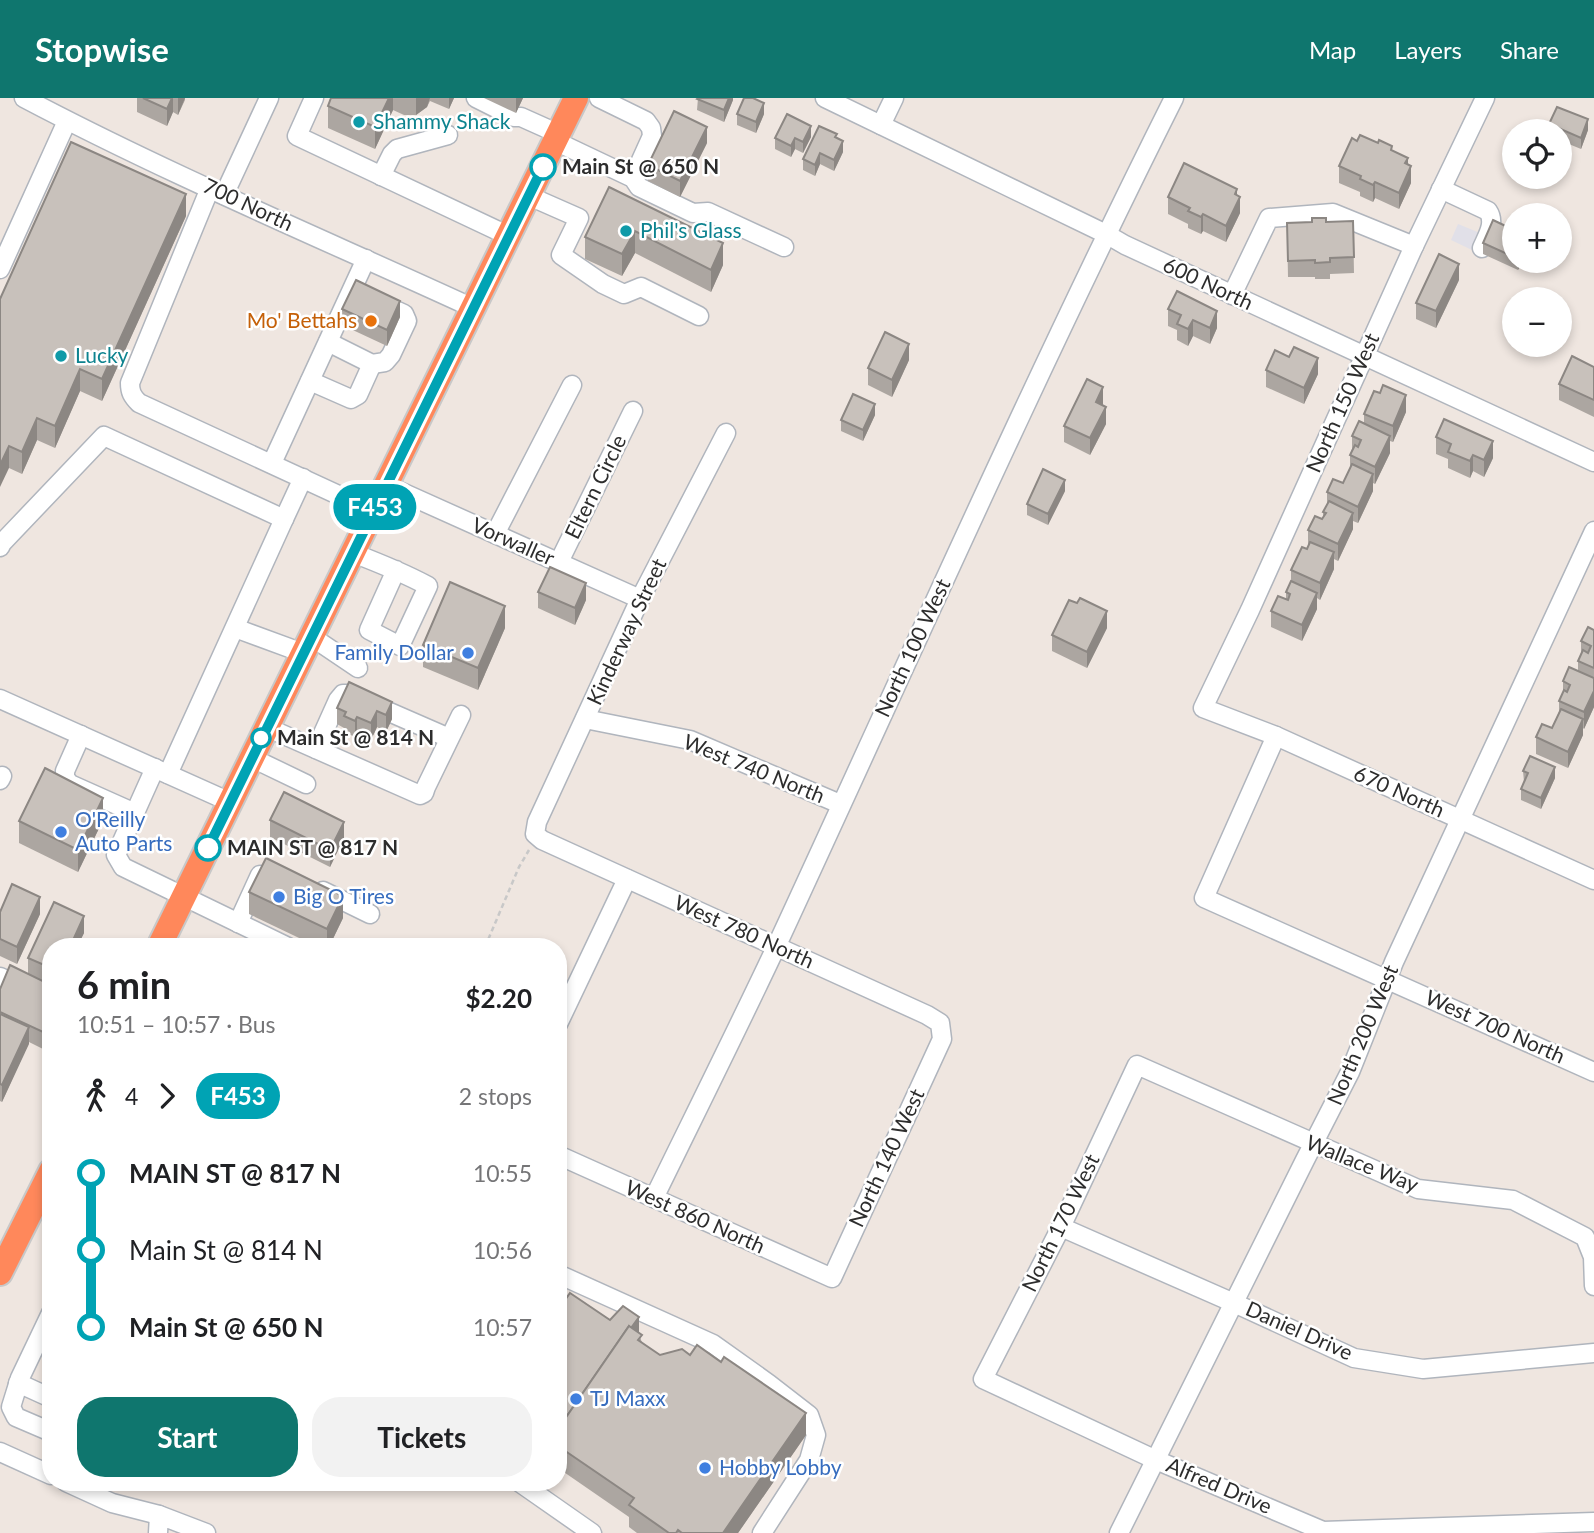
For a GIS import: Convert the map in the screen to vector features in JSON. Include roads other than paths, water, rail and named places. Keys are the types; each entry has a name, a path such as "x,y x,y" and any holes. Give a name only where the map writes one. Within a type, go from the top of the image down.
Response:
{"highway":[{"path":"165,938 576,98"},
{"path":"0,1273 42,1189"}],"street":[{"name":"700 North","path":"24,98 67,121 473,308"},
{"path":"270,98 217,191 130,383 130,391 139,403 373,511"},
{"path":"314,98 297,136 509,236"},
{"path":"477,98 514,117 521,117 633,178 639,187 693,213 708,212 784,247"},
{"path":"599,98 646,121 651,128 652,136 633,178"},
{"name":"600 North","path":"825,98 1106,234 1125,246 1594,462"},
{"path":"881,125 894,98"},
{"name":"North 100 West","path":"654,1198 776,947 1106,234 1174,98"},
{"name":"North 150 West","path":"1203,708 1250,610 1413,246 1485,98"},
{"path":"0,269 67,121"},
{"path":"381,176 397,149 448,135"},
{"path":"1441,189 1488,211 1492,223 1482,248"},
{"path":"528,196 579,218 561,254 603,284 624,294 641,287 699,316"},
{"path":"1232,295 1269,218 1333,213 1413,246"},
{"path":"272,463 366,259"},
{"path":"328,342 372,363 386,362 407,321 404,314 353,288"},
{"path":"310,381 351,399 358,396 372,363"},
{"path":"495,534 572,385"},
{"name":"Eltern Circle","path":"559,562 633,411"},
{"name":"Kinderway Street","path":"535,834 537,822 563,762 640,599 726,433"},
{"path":"0,547 104,436 284,519"},
{"path":"269,938 123,867 116,855 135,813 162,771 235,628 303,478"},
{"name":"Vorwaller","path":"386,485 640,599"},
{"name":"North 200 West","path":"1119,1533 1350,1072 1387,978 1594,531"},
{"path":"353,552 396,570"},
{"path":"235,628 307,645 358,668"},
{"path":"316,749 343,694 449,738"},
{"path":"0,699 230,802"},
{"name":"670 North","path":"1203,708 1276,736 1594,880"},
{"path":"266,727 420,795 424,793 461,715"},
{"name":"West 740 North","path":"585,719 690,740 840,804"},
{"path":"81,735 65,771 65,778 70,784 135,813"},
{"name":"West 700 North","path":"1276,736 1204,898 1594,1072"},
{"path":"252,758 306,784"},
{"name":"West 780 North","path":"535,834 542,840 927,1015 940,1023 942,1039"},
{"path":"238,923 266,863 277,869"},
{"path":"567,1005 627,879"},
{"path":"312,886 370,914"},
{"path":"0,977 42,997"},
{"name":"North 140 West","path":"832,1278 942,1039"},
{"name":"Wallace Way","path":"1137,1065 1418,1189 1513,1200 1585,1237 1593,1257 1594,1286"},
{"name":"North 170 West","path":"984,1379 1061,1227 1137,1065"},
{"name":"West 860 North","path":"567,1159 832,1278"},
{"name":"Daniel Drive","path":"1061,1227 1354,1358 1423,1369 1594,1353"},
{"path":"567,1278 713,1344 809,1415 816,1435 809,1460 762,1533"},
{"path":"42,1332 18,1383 11,1407 16,1416 42,1428"},
{"name":"Alfred Drive","path":"984,1379 1156,1460 1323,1531 1594,1522"},
{"path":"18,1383 42,1394"},
{"path":"0,1452 42,1471"},
{"path":"96,1491 112,1503 159,1515 206,1533"},
{"path":"532,1491 592,1533"},
{"path":"158,1533 159,1515"}],"place":[{"name":"Shammy Shack","path":"359,122"},
{"name":"Main St @ 650 N","path":"543,167"},
{"name":"Phil's Glass","path":"626,231"},
{"name":"Mo' Bettahs","path":"371,321"},
{"name":"Lucky","path":"61,356"},
{"name":"Family Dollar","path":"468,653"},
{"name":"Main St @ 814 N","path":"261,738"},
{"name":"O'Reilly Auto Parts","path":"61,832"},
{"name":"MAIN ST @ 817 N","path":"208,848"},
{"name":"Big O Tires","path":"279,897"},
{"name":"TJ Maxx","path":"576,1399"},
{"name":"Hobby Lobby","path":"705,1468"}]}
